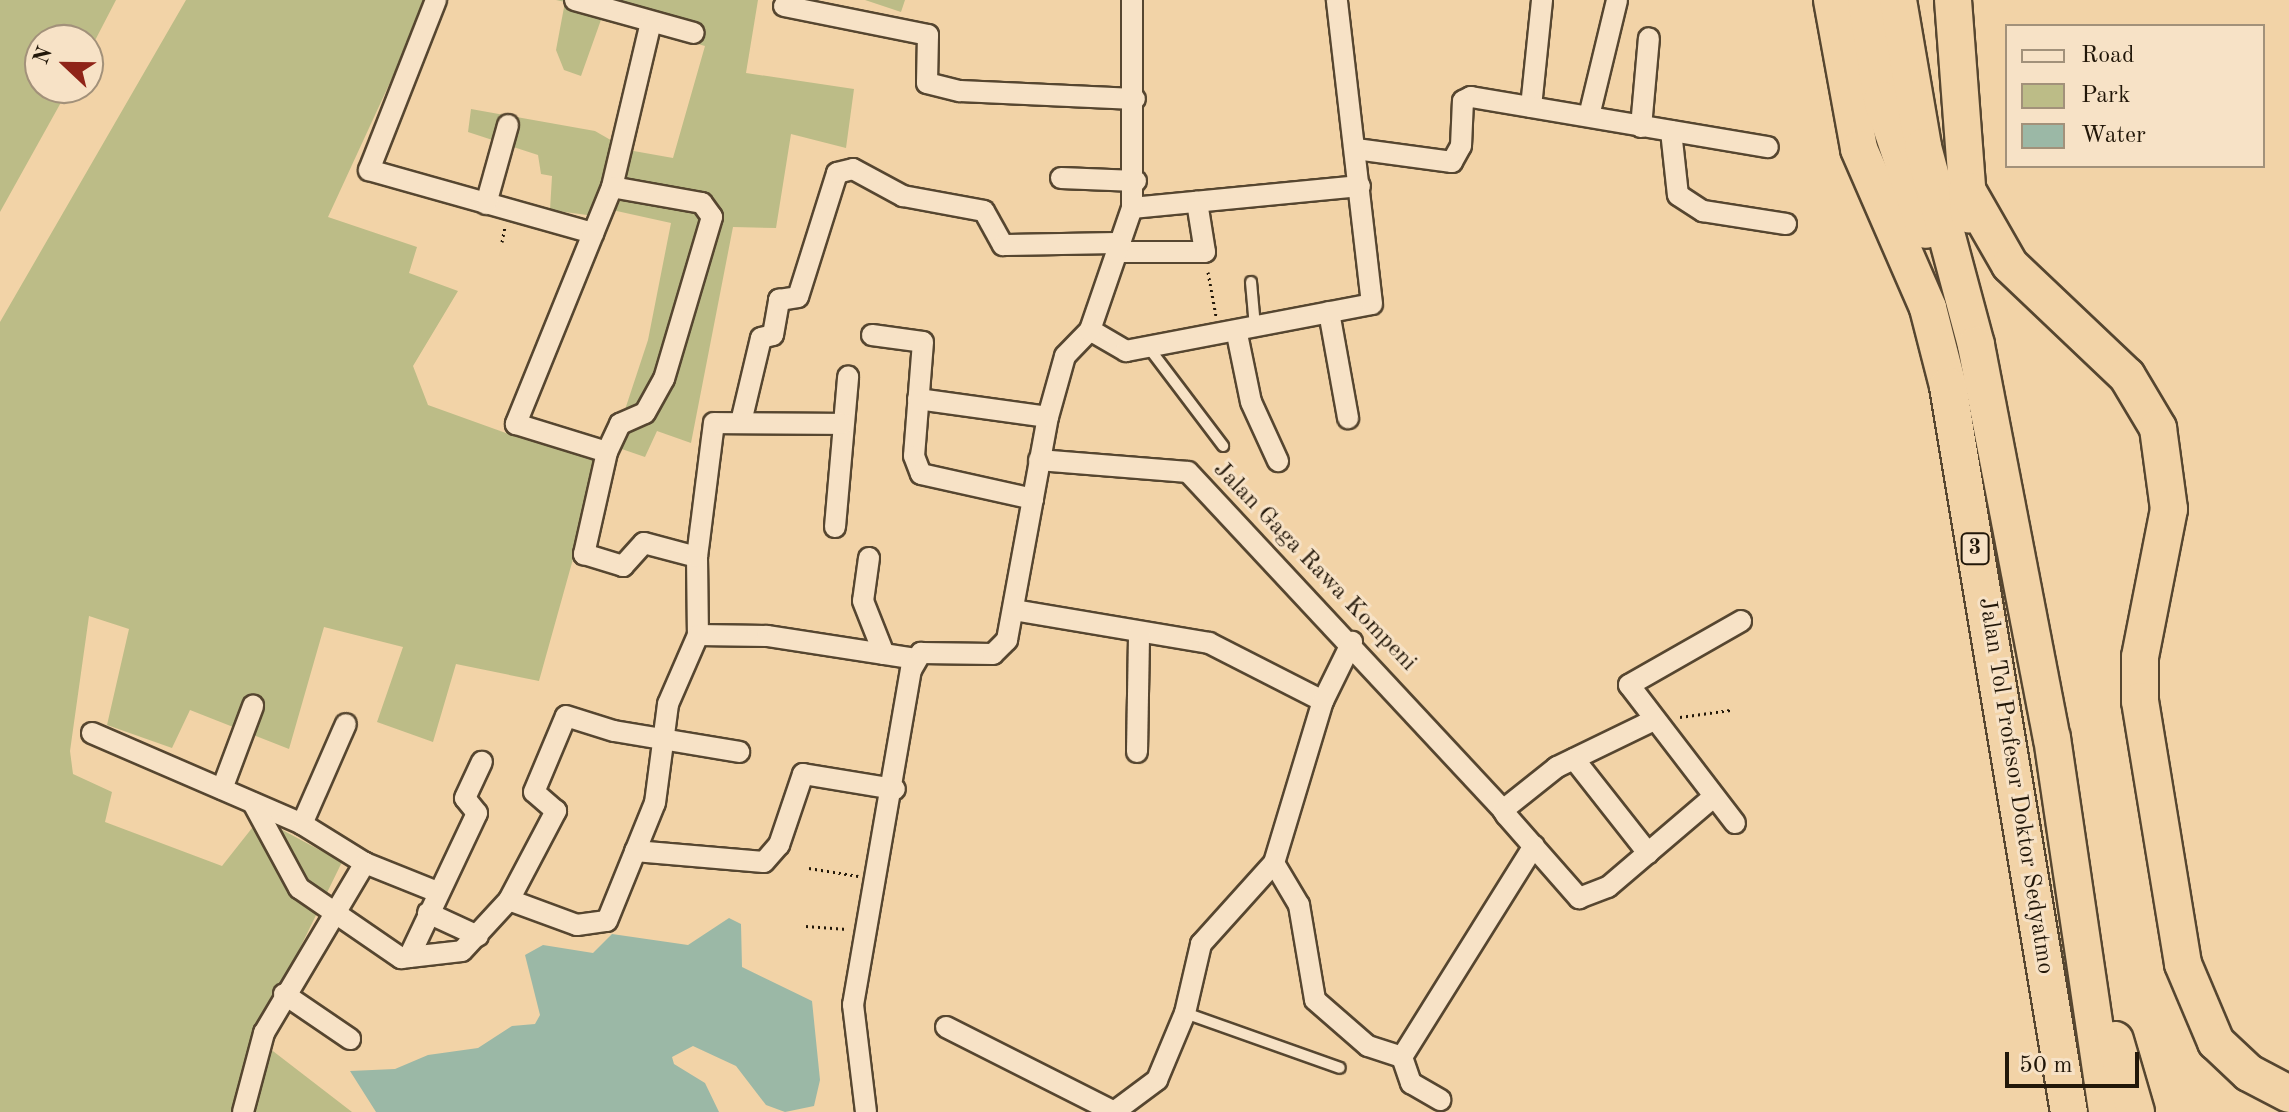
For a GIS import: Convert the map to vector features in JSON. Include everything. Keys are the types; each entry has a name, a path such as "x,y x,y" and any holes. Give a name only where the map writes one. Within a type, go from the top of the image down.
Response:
{"highway":[{"name":"Jalan Tol Profesor Doktor Sedyatmo","path":"1832,0 1859,149 1928,308 1948,386 2069,1112"},
{"path":"1866,0 1901,167 1976,345"},
{"name":"Jalan Tol Profesor Doktor Sedyatmo","path":"1898,0 1923,147 1976,345 2080,923 2107,1112"},
{"path":"1938,0 1960,122"},
{"path":"1953,0 1976,345"},
{"path":"1967,190 2015,272 2127,376 2158,428 2169,509 2140,657 2140,701 2183,964 2216,1042 2249,1073 2289,1094"},
{"path":"2080,923 2136,1112"}],"street":[{"path":"436,0 419,54 368,159 373,173 593,233"},
{"path":"575,0 694,33"},
{"path":"698,635 767,636 915,659 930,651 1002,650 1014,610 1048,417 1065,356 1090,330 1132,208 1136,181 1132,0"},
{"path":"1090,330 1126,351 1237,333 1329,312 1367,309 1375,294 1337,0"},
{"path":"1531,107 1542,0"},
{"path":"1589,116 1617,0"},
{"path":"784,6 928,35 927,83 960,91 1135,99"},
{"path":"607,452 516,424 612,187 651,22"},
{"path":"1641,127 1649,38"},
{"path":"1356,149 1452,162 1461,146 1463,101 1531,107 1768,147"},
{"path":"486,204 508,125"},
{"path":"1671,131 1678,195 1703,211 1786,224"},
{"path":"741,422 761,338 773,335 779,300 798,297 837,173 853,169 903,196 984,211 1003,245 1205,252 1197,202"},
{"path":"1061,178 1136,181"},
{"path":"1132,208 1360,186"},
{"path":"612,187 702,203 712,217 664,379 645,413 620,424 607,452 584,554 623,566 644,543 697,557"},
{"path":"1329,312 1348,418"},
{"name":"Jalan Gaga Rawa Kompeni","path":"1237,333 1251,402 1278,461"},
{"path":"872,335 923,342 914,456 921,474 1033,499"},
{"path":"835,527 848,377"},
{"path":"918,399 1048,417"},
{"path":"509,900 577,925 607,921 655,803 676,677 698,635 697,557 714,423 843,424"},
{"name":"Jalan Gaga Rawa Kompeni","path":"1039,460 1188,472 1352,642 1579,898 1608,887 1648,853"},
{"path":"869,558 863,601 884,654"},
{"path":"1014,610 1233,652 1323,701"},
{"path":"1735,823 1711,799 1629,693 1633,678 1741,621"},
{"path":"1137,752 1139,632"},
{"path":"946,1027 1114,1112 1157,1080 1185,1013 1209,930 1274,863 1323,701 1352,642"},
{"path":"866,1112 853,1005 895,789 915,659"},
{"path":"222,789 253,706"},
{"path":"253,803 299,888 391,955 409,957 462,951 509,900 556,811 534,792 566,716 666,740 739,752"},
{"path":"1503,810 1574,759 1652,721"},
{"path":"302,824 346,724"},
{"path":"92,733 302,824 365,863 437,892"},
{"path":"1574,759 1648,853 1711,799"},
{"path":"409,957 437,892 477,813 465,798 482,762"},
{"path":"635,851 764,862 779,845 803,774 895,789"},
{"path":"1402,1057 1534,846"},
{"path":"243,1112 264,1033 284,994 365,863"},
{"path":"1274,863 1299,905 1315,1000 1368,1046 1402,1057"},
{"path":"428,913 478,936"},
{"path":"284,994 350,1039"},
{"path":"1402,1057 1411,1083 1441,1100"}],"lane":[{"path":"1237,333 1251,282"},
{"name":"Jalan Gaga Rawa Kompeni","path":"1149,348 1223,446"},
{"path":"1185,1013 1340,1068"}],"path":[{"path":"1205,252 1237,333"},
{"path":"1652,721 1731,710"},
{"path":"809,868 877,879"},
{"path":"806,926 866,931"}],"green space":[{"path":"0,0 116,0 104,24 24,24 24,104 60,104 0,212"},
{"path":"186,0 428,0 328,217 417,247 409,273 458,291 413,366 428,405 514,436 602,455 539,681 456,664 433,742 377,722 403,647 324,627 289,749 190,710 172,748 107,725 129,629 89,616 70,751 73,774 112,792 105,822 222,866 260,818 342,862 256,1038 352,1112 0,1112 0,322"},
{"path":"556,0 758,0 746,73 854,89 846,148 791,134 776,228 733,227 691,443 657,431 645,457 613,446 648,340 671,223 603,208 587,215 550,210 552,176 541,174 538,155 468,132 471,109 595,131 628,150 673,158 705,46 602,17 581,76 564,70 556,50 565,2"},
{"path":"865,0 905,0 901,12"}],"water":[{"path":"729,918 741,924 742,967 812,1001 820,1080 814,1106 785,1112 766,1105 736,1066 693,1046 672,1057 674,1064 705,1083 719,1112 376,1112 350,1071 395,1069 428,1055 478,1048 512,1026 535,1024 540,1015 525,955 543,945 593,953 612,934 688,945"}]}
